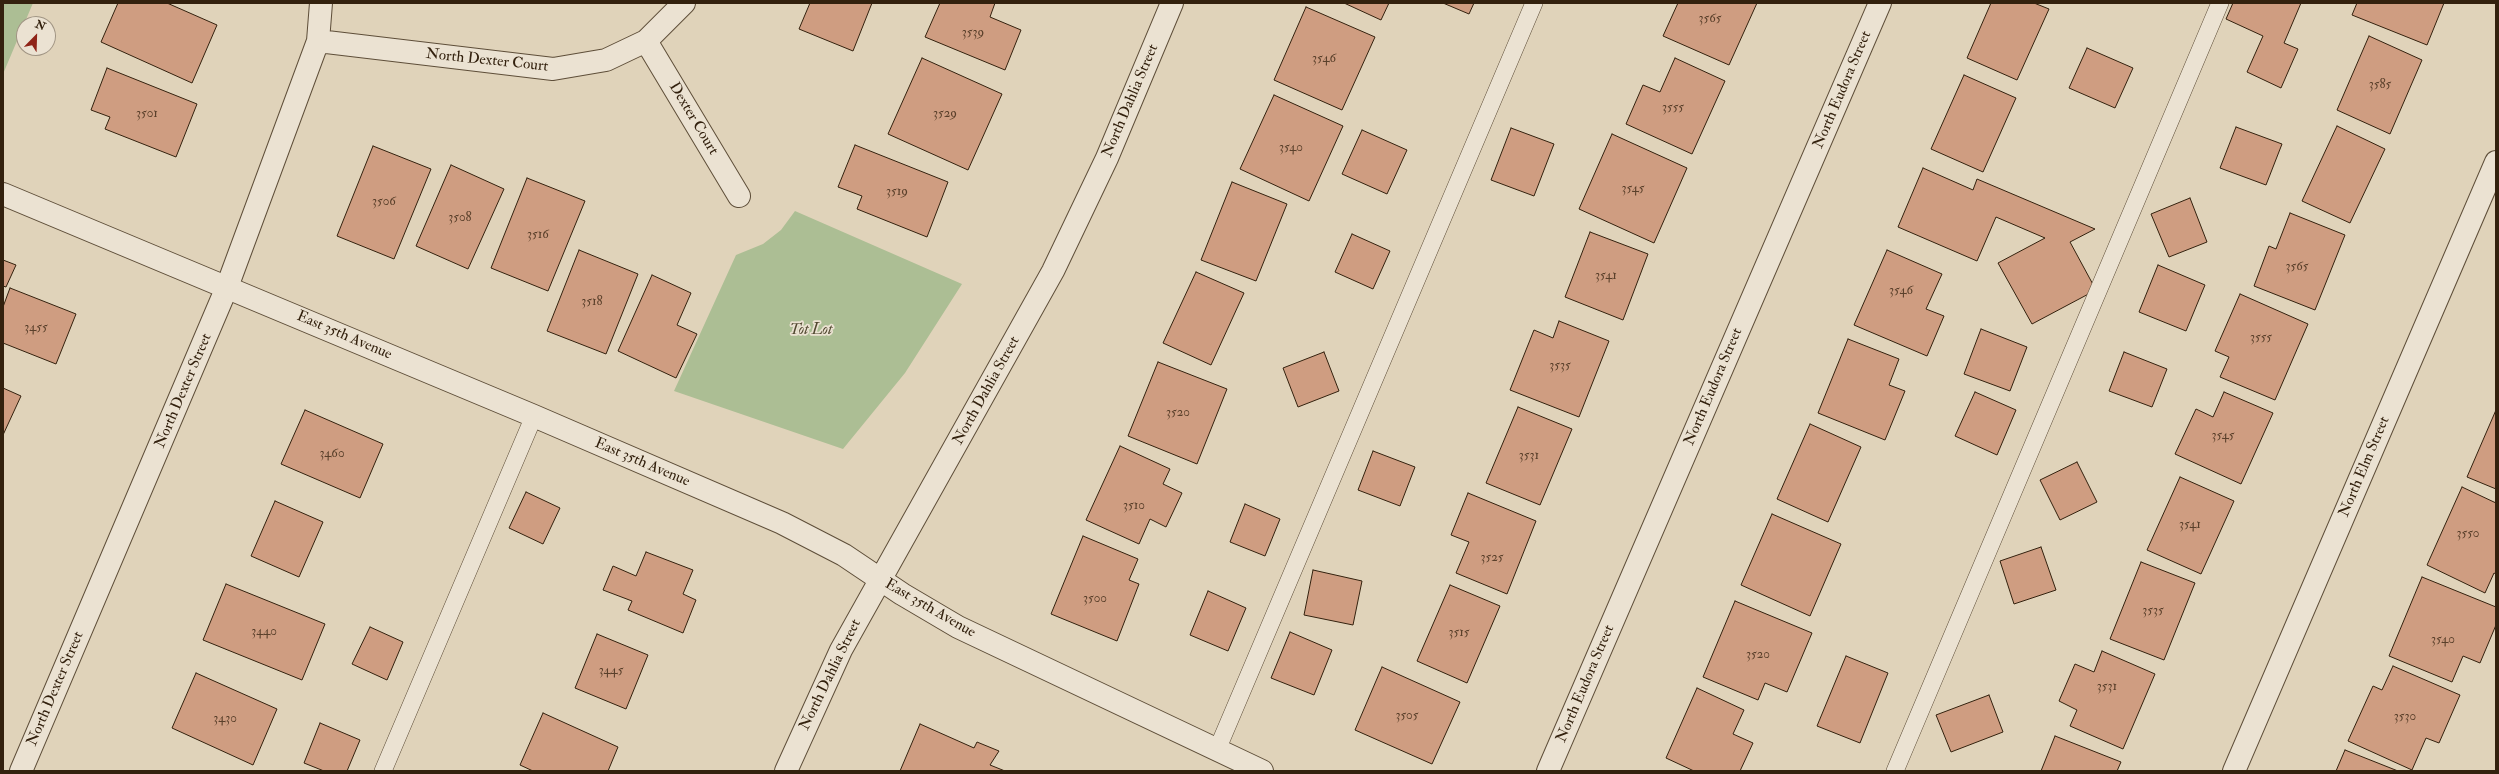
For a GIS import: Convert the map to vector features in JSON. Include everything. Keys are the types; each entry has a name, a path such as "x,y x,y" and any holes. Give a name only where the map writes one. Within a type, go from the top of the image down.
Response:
{"street":[{"name":"North Dexter Street","path":"21,771 228,288 318,42 321,3"},
{"name":"North Dexter Court","path":"318,42 553,69 606,60 646,41 684,3"},
{"name":"North Dahlia Street","path":"786,771 840,650 1053,271 1104,165 1172,3"},
{"name":"North Eudora Street","path":"1548,771 1880,3"},
{"name":"Dexter Court","path":"646,41 739,196"},
{"name":"North Elm Street","path":"2234,771 2496,162"},
{"name":"East 35th Avenue","path":"3,194 534,416 782,523 844,555 880,580 958,627 1262,771"}],"lane":[{"path":"1217,750 1534,3"},
{"path":"1895,771 2220,3"},
{"path":"383,771 534,416"}],"green space":[{"path":"3,3 33,3 28,16 16,16 16,43 3,74"},
{"name":"Tot Lot","path":"795,211 962,284 905,373 843,449 674,391 736,255 763,244 781,230"}],"building":[{"path":"118,3 167,3 217,25 192,83 101,42"},
{"path":"810,3 872,3 853,51 799,29"},
{"path":"940,3 995,3 990,17 1021,30 1005,70 925,37"},
{"path":"1344,3 1389,3 1381,20"},
{"path":"1443,3 1474,3 1469,14"},
{"path":"1678,3 1757,3 1729,65 1663,36"},
{"path":"1991,3 2034,3 2049,9 2017,80 1967,58"},
{"path":"2233,3 2301,3 2284,43 2298,49 2281,88 2247,72 2263,36 2226,19"},
{"path":"2357,3 2444,3 2427,45 2352,15"},
{"path":"1306,7 1375,37 1342,110 1274,80"},
{"path":"2369,36 2422,60 2390,134 2337,110"},
{"path":"2087,48 2133,68 2115,108 2069,88"},
{"path":"922,58 1002,94 968,170 888,134"},
{"path":"1675,58 1725,81 1692,154 1626,124 1643,85 1660,92"},
{"path":"107,68 197,104 176,157 105,129 110,117 91,110"},
{"path":"1964,75 2016,98 1983,172 1931,149"},
{"path":"1274,95 1343,126 1309,201 1240,169"},
{"path":"2337,126 2385,149 2350,223 2302,201"},
{"path":"2236,127 2282,144 2266,185 2220,168"},
{"path":"1511,128 1554,144 1534,196 1491,180"},
{"path":"1362,130 1407,150 1387,194 1342,174"},
{"path":"1612,134 1687,168 1654,243 1579,209"},
{"path":"855,145 948,182 927,237 857,209 862,196 838,187"},
{"path":"373,146 431,169 394,259 337,236"},
{"path":"451,165 504,189 468,269 416,246"},
{"path":"1923,168 1973,190 1977,179 2095,229 2070,242 2096,290 2032,324 1998,263 2045,238 1996,217 1977,261 1898,227"},
{"path":"527,178 585,201 548,291 491,268"},
{"path":"1232,182 1287,204 1256,281 1201,260"},
{"path":"2190,198 2207,242 2169,257 2151,214"},
{"path":"2290,213 2345,235 2315,310 2254,286 2269,246 2276,249"},
{"path":"1590,232 1648,254 1623,320 1565,297"},
{"path":"1352,234 1390,251 1373,289 1335,272"},
{"path":"579,250 638,274 606,354 547,331"},
{"path":"1887,250 1942,274 1926,309 1944,316 1927,356 1854,325"},
{"path":"3,260 16,265 6,287 3,286"},
{"path":"2158,265 2205,285 2186,331 2139,312"},
{"path":"1196,272 1244,293 1211,365 1163,343"},
{"path":"652,275 691,293 677,325 697,334 676,378 618,351"},
{"path":"10,288 76,314 56,364 3,343 3,307"},
{"path":"2240,294 2308,324 2275,400 2220,377 2229,357 2215,351"},
{"path":"1559,321 1609,341 1579,417 1510,390 1534,330 1553,338"},
{"path":"1981,329 2027,347 2010,391 1964,374"},
{"path":"1848,339 1899,359 1889,385 1905,391 1885,440 1818,413"},
{"path":"1324,352 1339,391 1298,407 1283,368"},
{"path":"2124,352 2167,369 2152,407 2109,391"},
{"path":"1158,362 1227,389 1197,464 1128,436"},
{"path":"3,388 21,396 3,435"},
{"path":"1975,392 2016,410 1997,455 1955,436"},
{"path":"2224,392 2273,413 2241,484 2175,454 2196,409 2213,417"},
{"path":"1518,407 1572,429 1540,505 1486,483"},
{"path":"305,410 383,444 360,498 281,464"},
{"path":"2496,410 2496,489 2467,477"},
{"path":"1810,424 1861,447 1828,522 1777,499"},
{"path":"1120,446 1170,469 1163,484 1182,493 1166,527 1150,519 1139,544 1086,520"},
{"path":"1373,451 1415,467 1400,506 1358,490"},
{"path":"2077,462 2097,502 2060,520 2040,480"},
{"path":"2180,477 2234,501 2201,574 2147,550"},
{"path":"2462,487 2496,503 2496,574 2494,573 2485,593 2427,565"},
{"path":"526,492 560,508 543,544 509,528"},
{"path":"1468,493 1536,521 1507,594 1456,573 1469,542 1451,535"},
{"path":"275,501 323,522 299,577 251,556"},
{"path":"1245,504 1280,519 1265,556 1230,542"},
{"path":"1772,514 1841,544 1810,616 1741,585"},
{"path":"1083,536 1138,559 1129,580 1139,584 1117,641 1051,614"},
{"path":"2041,547 2056,590 2014,604 2000,561"},
{"path":"646,552 693,570 683,594 696,600 683,633 628,610 632,601 603,590 613,566 636,576"},
{"path":"2141,562 2195,583 2164,660 2110,639"},
{"path":"1313,570 1362,581 1353,625 1304,615"},
{"path":"2422,577 2496,607 2496,625 2480,663 2463,656 2452,682 2389,656"},
{"path":"226,584 325,624 302,680 203,640"},
{"path":"1450,585 1500,606 1467,683 1417,661"},
{"path":"1208,591 1246,608 1228,651 1190,635"},
{"path":"1735,601 1812,633 1787,692 1765,683 1758,700 1703,677"},
{"path":"370,627 403,642 387,680 352,664"},
{"path":"1290,632 1332,650 1314,695 1271,678"},
{"path":"597,634 648,655 626,709 575,688"},
{"path":"2102,651 2155,674 2123,749 2070,726 2077,710 2059,701 2075,664 2094,672"},
{"path":"1846,656 1888,673 1860,743 1817,726"},
{"path":"2393,666 2460,695 2439,743 2426,738 2412,770 2348,741 2373,686 2382,690"},
{"path":"1382,667 1460,702 1432,764 1355,730"},
{"path":"196,673 277,709 253,765 172,728"},
{"path":"1697,688 1744,710 1733,734 1753,743 1740,771 1694,771 1666,758"},
{"path":"1989,695 2003,732 1951,752 1936,715"},
{"path":"543,713 618,747 608,771 533,771 520,765"},
{"path":"320,723 360,740 347,771 324,771 304,763"},
{"path":"920,724 974,748 977,742 999,751 990,765 1005,771 900,771"},
{"path":"2055,736 2121,762 2117,771 2041,771"},
{"path":"2345,750 2398,771 2336,771"}]}
